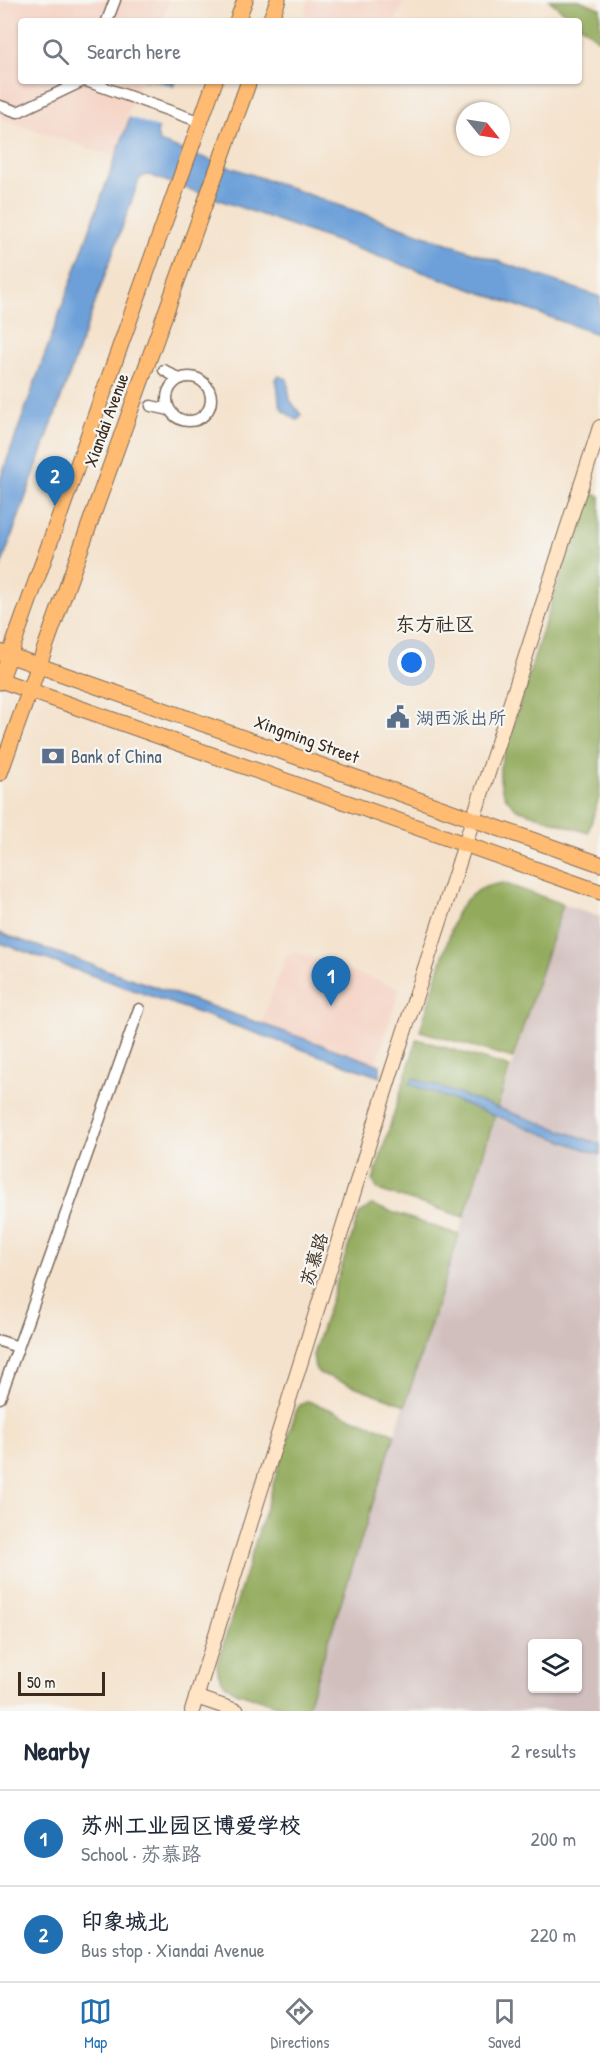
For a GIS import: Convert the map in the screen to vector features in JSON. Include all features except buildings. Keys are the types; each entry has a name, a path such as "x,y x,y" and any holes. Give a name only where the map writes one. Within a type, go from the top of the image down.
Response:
{"main road":[{"path":"238,18 245,0"},
{"path":"271,18 278,0"},
{"name":"Xiandai Avenue","path":"0,681 5,653 214,84"},
{"name":"Xiandai Avenue","path":"0,773 248,84"},
{"name":"苏慕路","path":"192,1711 384,1093 600,427"},
{"name":"Xingming Street","path":"5,653 600,864"},
{"path":"0,681 600,892"},
{"path":"196,1697 237,1711"}],"street":[{"path":"108,18 115,0"},
{"path":"0,106 18,112 79,84"},
{"path":"95,84 201,122"},
{"path":"164,370 179,379"},
{"path":"193,377 206,385 212,398 207,413 195,421 180,420 170,410 167,396 169,389 179,379 193,377"},
{"path":"151,406 170,410"},
{"path":"0,1398 4,1373 18,1347 139,1009"},
{"path":"0,1341 18,1347"}],"shaded area":[{"path":"0,0 172,0 166,18 18,18 18,84 142,84 116,158 0,118"},
{"path":"309,0 404,0 397,18 315,18 304,14"},
{"path":"563,904 600,917 600,1144 499,1108"},
{"path":"295,952 400,988 376,1065 261,1024 286,956"},
{"path":"496,1118 600,1155 600,1711 306,1711"}],"green space":[{"path":"549,0 579,0 600,8 600,41 582,26 582,18 571,18"},
{"path":"586,492 600,496 600,795 588,833 517,809 505,795 500,773"},
{"path":"503,883 563,904 513,1058 420,1031 456,914 475,892"},
{"path":"417,1039 510,1067 464,1217 378,1190 373,1181"},
{"path":"371,1205 459,1235 405,1405 319,1373 315,1368 313,1355 359,1214"},
{"path":"308,1401 395,1434 306,1711 295,1711 236,1692 222,1681 217,1665 296,1411 300,1405"}],"water":[{"path":"142,84 174,84 157,133 159,142 600,297 600,335 149,175 143,176 139,180 0,569 0,480"},
{"path":"279,376 287,379 290,400 301,415 297,420 284,411 279,403 276,379"},
{"path":"0,933 380,1065 380,1077 0,943"},
{"path":"413,1078 600,1144 600,1155 410,1084"}],"pier":[{"path":"169,0 180,0 203,9 200,18 163,17"},
{"path":"139,84 165,84 176,88 161,129 127,116"}],"place":[{"name":"印象城北","path":"55,506"},
{"name":"湖西派出所","path":"398,717"},
{"name":"Bank of China","path":"53,756"},
{"name":"苏州工业园区博爱学校","path":"331,1006"}],"district":[{"name":"东方社区","path":"435,623"}]}
